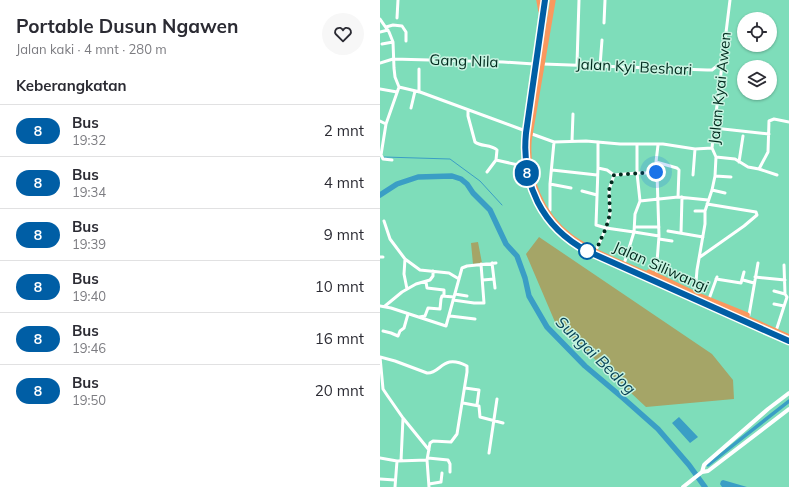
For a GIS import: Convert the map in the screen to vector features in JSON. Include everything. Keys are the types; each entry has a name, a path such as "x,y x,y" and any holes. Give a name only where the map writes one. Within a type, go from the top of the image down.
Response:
{"highway":[{"path":"539,0 541,11 540,34"},
{"name":"Jalan Siliwangi","path":"545,0 526,133 525,160 532,189 538,203 549,220 564,236 587,251 735,319 757,325 789,337"},
{"name":"Jalan Siliwangi","path":"553,0 531,124 529,154 530,169 534,184 540,198 551,216 566,233 589,248 732,310 757,325"},
{"path":"550,14 557,0"},
{"path":"537,56 534,64 523,130 523,166 528,188 538,208 552,228 570,244 600,260 735,319 789,345"},
{"path":"532,134 531,155 534,178 550,210 558,221 571,233 597,248 656,276 732,310 749,315 789,334"},
{"name":"Jalan Siliwangi","path":"767,329 789,341"}],"street":[{"path":"397,18 398,0"},
{"path":"577,63 579,0"},
{"path":"604,23 605,0"},
{"name":"Jalan Kyai Awen","path":"695,294 705,224 705,211 715,176 716,157 712,148 730,0"},
{"path":"380,19 393,42 395,77 399,87 382,140 381,158 392,160"},
{"path":"380,32 393,25 402,26 406,32 406,41"},
{"path":"600,66 602,40"},
{"path":"382,44 393,42"},
{"name":"Gang Nila","path":"380,62 393,59 534,64"},
{"name":"Jalan Kyi Beshari","path":"543,61 600,66 707,70 712,70 722,62"},
{"name":"Jalan Siliwangi","path":"532,134 543,61"},
{"path":"411,108 417,91 419,69"},
{"path":"399,87 417,91 523,130"},
{"path":"380,89 397,92"},
{"path":"468,110 468,116 475,142 496,149 497,152 496,160 486,172"},
{"path":"572,141 573,114"},
{"path":"759,169 768,152 770,120 789,122"},
{"path":"380,121 386,124"},
{"path":"714,128 768,134"},
{"path":"532,134 554,142 586,141 672,145 695,149 712,148"},
{"path":"739,162 743,136"},
{"path":"550,210 550,184 554,142"},
{"path":"598,142 596,225 659,237 672,241"},
{"path":"625,261 634,232 635,214 640,201 637,173 637,144"},
{"path":"658,145 656,162 677,168 679,170 678,197"},
{"path":"693,175 695,149"},
{"path":"716,157 728,158 748,167 759,169 777,176"},
{"path":"496,160 523,166"},
{"path":"598,168 607,170 614,175 657,173 659,237 656,276"},
{"path":"552,170 597,175"},
{"path":"597,248 606,228 610,214 609,190 614,175"},
{"path":"715,176 731,177"},
{"path":"550,184 571,188"},
{"path":"712,190 725,193"},
{"path":"582,191 597,195"},
{"path":"640,201 678,197 708,200"},
{"path":"681,233 682,198"},
{"path":"700,257 757,215 756,212 707,204"},
{"path":"695,211 705,211"},
{"path":"384,221 390,239 405,259 420,270 449,273 459,279"},
{"path":"635,227 659,227"},
{"path":"668,231 703,236"},
{"path":"405,259 404,274 408,289"},
{"path":"380,306 385,306 446,326 462,268 467,266 494,263 494,279 496,288"},
{"path":"749,315 758,263"},
{"path":"444,296 483,304 481,264"},
{"path":"777,328 787,296 784,265"},
{"path":"385,306 416,284 426,282 432,278 433,271"},
{"path":"709,299 716,278 740,284 743,280 744,272"},
{"path":"755,277 785,280"},
{"path":"483,280 494,279"},
{"path":"743,280 754,283"},
{"path":"418,317 425,316 428,308 440,309 441,299 442,296 444,296 444,290 427,288 426,282"},
{"path":"774,291 787,296"},
{"path":"454,297 467,296"},
{"path":"774,304 784,306"},
{"path":"383,331 398,336 400,331 404,329 408,314"},
{"path":"450,316 475,319"},
{"path":"429,450 403,418 387,395 384,388 380,357 427,373 431,373 447,362 467,366 468,370 463,402 456,436 450,442 431,442 429,450 429,485 441,482 442,473"},
{"path":"465,388 479,390 477,405 480,408 480,417 503,423"},
{"path":"701,473 706,463 768,408 789,393"},
{"path":"489,453 497,398"},
{"path":"463,402 477,405"},
{"path":"684,486 701,473 708,471 789,409"},
{"path":"395,487 403,418"},
{"path":"380,458 399,461 428,459 448,460 450,464 450,472"},
{"path":"380,479 396,480"}],"shaded area":[{"path":"539,237 712,354 733,380 734,399 646,407 555,322 526,254"},
{"path":"478,242 482,263 473,264 471,243"}],"water":[{"path":"679,417 698,437 690,443 672,423"},
{"path":"723,480 747,487 722,487 720,484"}],"waterway":[{"path":"384,157 450,159 480,181 502,205"},
{"name":"Sungai Bedog","path":"380,195 397,184 418,177 452,176 461,179 467,184 473,193 490,210 506,244 517,256 525,278 529,296 547,327 585,366 658,429 689,465 705,487"},
{"path":"708,465 789,401"}],"bus line":[{"name":"8","path":"545,0 524,153 527,175 534,196 549,220 559,232 574,244 587,251 789,341"}],"route":[{"path":"587,251 597,248 606,228 610,214 609,190 614,175 656,172"}]}
